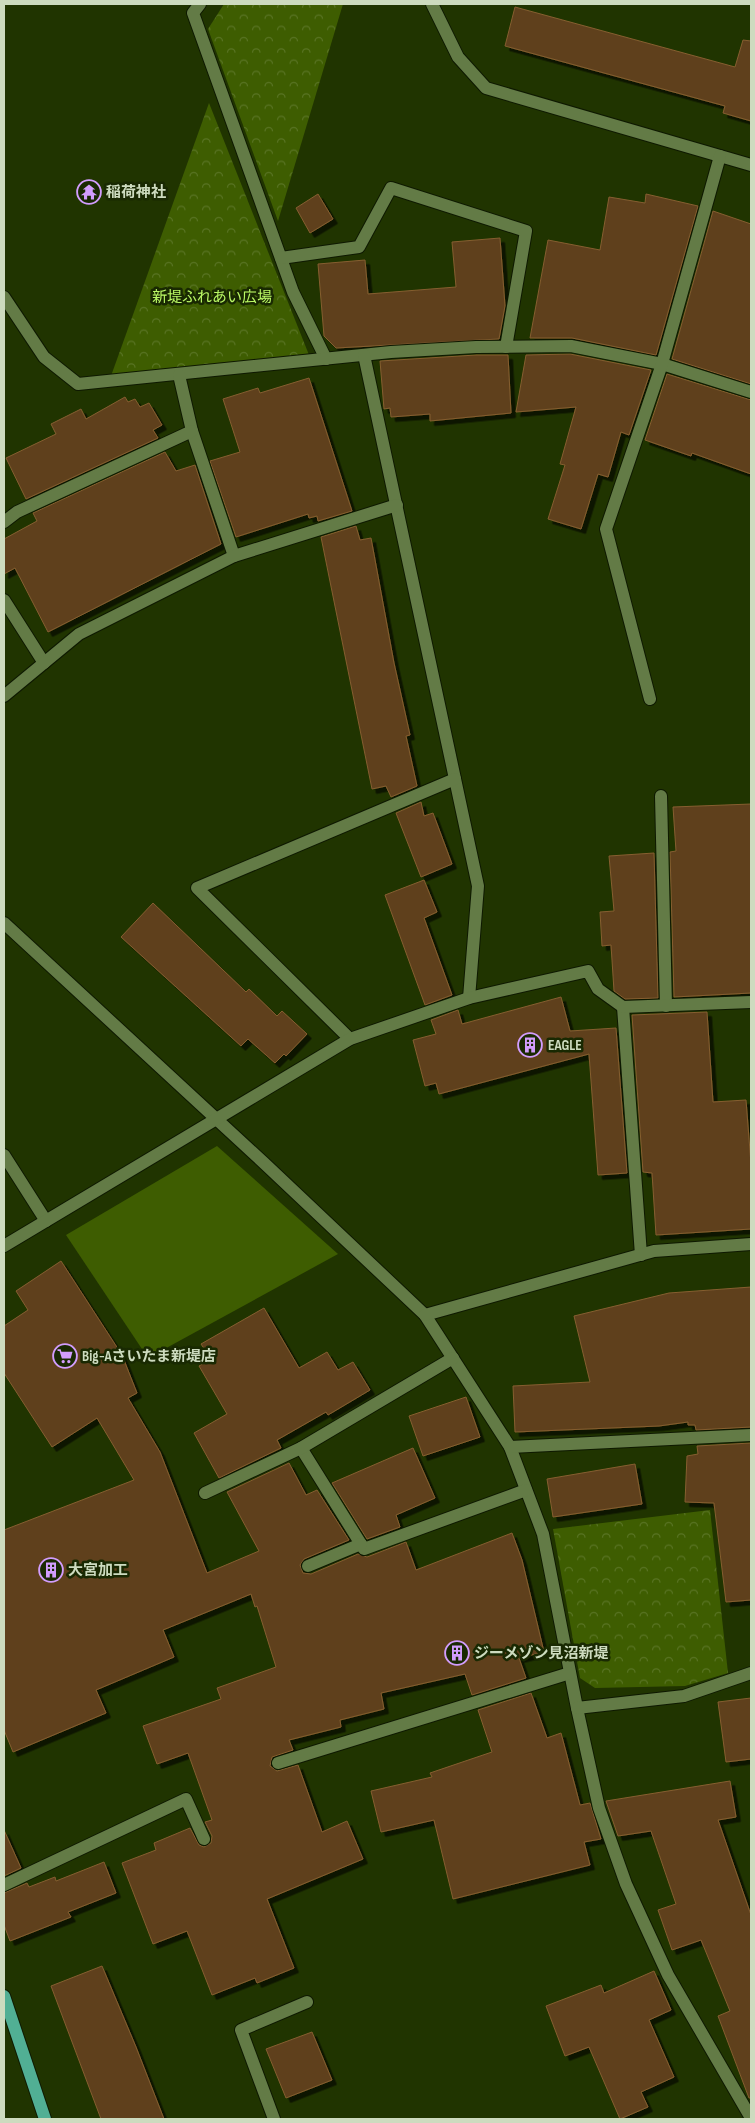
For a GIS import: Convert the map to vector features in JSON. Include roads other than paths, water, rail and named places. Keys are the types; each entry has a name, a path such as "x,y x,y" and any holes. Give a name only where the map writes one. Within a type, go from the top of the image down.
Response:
{"main road":[{"path":"4,1996 45,2119"}],"street":[{"path":"432,4 458,57 486,88 751,166"},
{"path":"194,7 293,292 326,359"},
{"path":"650,699 606,529 662,364 720,156"},
{"path":"281,258 359,247 391,188 526,231 506,346"},
{"path":"4,297 44,357 78,384 364,355 506,346 571,346 662,364 751,392"},
{"path":"364,355 478,886 468,998"},
{"path":"179,374 192,431 234,556"},
{"path":"4,522 17,512 192,431"},
{"path":"4,696 79,634 234,556 396,505"},
{"path":"4,600 44,663"},
{"path":"350,1039 196,888 455,779"},
{"path":"661,796 666,1006"},
{"path":"4,923 425,1315 510,1446 542,1534 576,1708 599,1808 626,1884 668,1975 751,2118"},
{"path":"4,1246 350,1039 468,998 588,971 598,989 623,1007 751,1002"},
{"path":"623,1007 640,1255"},
{"path":"4,1155 46,1221"},
{"path":"425,1315 654,1251 751,1244"},
{"path":"204,1493 301,1448 452,1358"},
{"path":"510,1446 751,1435"},
{"path":"301,1448 364,1549 526,1490"},
{"path":"308,1566 361,1544"},
{"path":"278,1763 570,1673"},
{"path":"576,1708 684,1696 751,1673"},
{"path":"4,1886 186,1799 204,1839"},
{"path":"274,2119 241,2030 307,2002"}],"place":[{"name":"稲荷神社","path":"89,192"},
{"name":"EAGLE","path":"530,1045"},
{"name":"Big-Aさいたま新堤店","path":"65,1356"},
{"name":"大宮加工","path":"51,1570"},
{"name":"ジーメゾン見沼新堤","path":"457,1653"}],"park label":[{"name":"新堤ふれあい広場","path":"212,297"}]}
